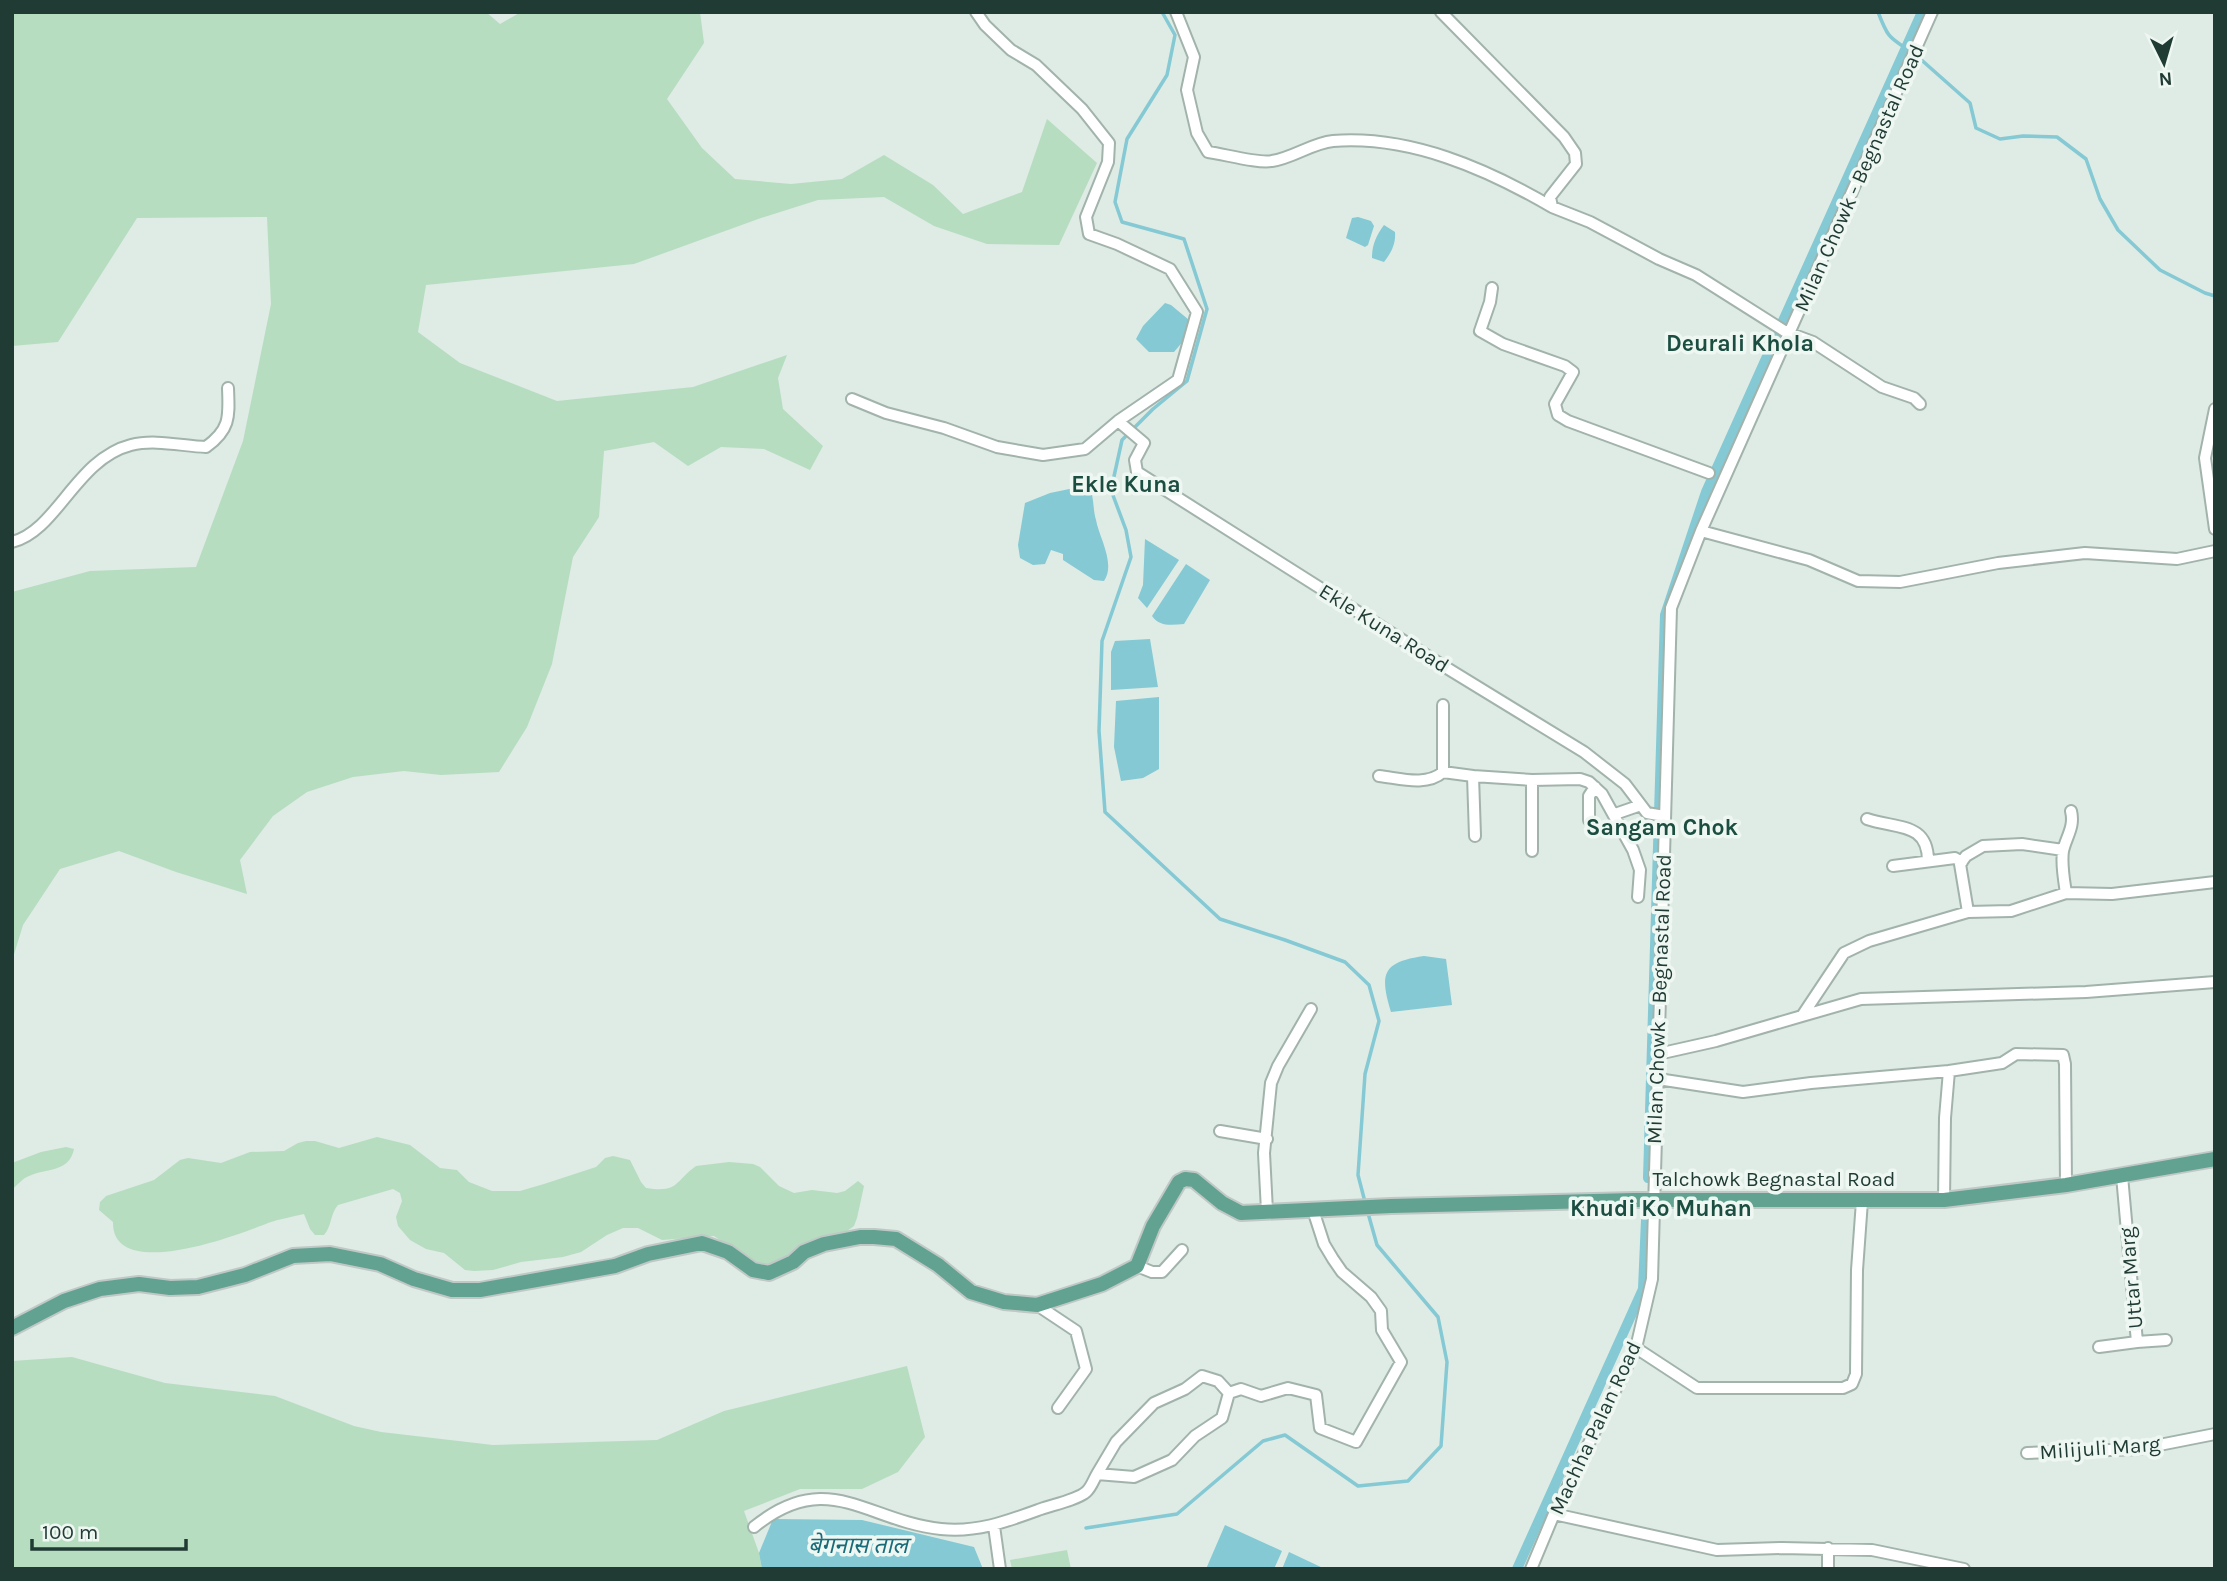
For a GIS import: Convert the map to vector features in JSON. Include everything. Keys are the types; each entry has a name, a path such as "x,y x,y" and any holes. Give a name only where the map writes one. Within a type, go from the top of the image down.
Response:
{"main road":[{"name":"Talchowk Begnastal Road","path":"1137,1266 1153,1226 1179,1182 1185,1179 1194,1180 1222,1203 1241,1213 1391,1206 1653,1201 1944,1200 2066,1185 2215,1159"},
{"path":"12,1328 64,1301 100,1289 139,1284 170,1289 198,1287 245,1275 293,1256 330,1254 380,1264 414,1279 452,1290 480,1290 615,1266 648,1254 702,1243 728,1252 753,1270 769,1273 793,1262 804,1252 824,1244 860,1237 896,1239 938,1265 971,1292 1004,1302 1037,1306 1102,1284 1137,1266"}],"street":[{"path":"852,399 886,413 944,428 997,447 1043,455 1085,449 1118,421 1178,380 1197,312 1170,269 1089,233 1086,217 1108,162 1109,143 1082,109 1036,65 1011,50 985,25 976,12"},
{"path":"1176,12 1194,57 1187,90 1197,133 1208,152 1271,162 1331,141 1373,141 1429,151 1523,190 1552,207 1590,222 1659,259 1696,275 1770,323 1813,342 1882,387 1914,398 1920,404"},
{"path":"1441,12 1564,137 1575,153 1576,164 1550,197 1552,207"},
{"name":"Milan Chowk - Begnastal Road","path":"1653,1201 1671,608 1701,530 1932,12"},
{"path":"1492,288 1480,331 1503,344 1565,366 1573,372 1555,404 1558,415 1567,421 1623,439 1709,473"},
{"path":"12,542 25,539 91,467 113,451 132,444 153,443 206,447 220,437 227,424 228,388"},
{"path":"2215,409 2205,458 2215,529"},
{"name":"Ekle Kuna Road","path":"1118,421 1144,443 1135,460 1137,472 1584,752 1625,784 1644,809"},
{"path":"1701,530 1809,560 1858,581 1900,582 1998,563 2085,554 2177,559 2215,551"},
{"path":"1443,705 1443,772"},
{"path":"1379,776 1428,780 1443,772 1532,780 1580,779 1589,782 1602,794 1615,814 1640,870 1638,897"},
{"path":"1473,776 1475,836"},
{"path":"1532,780 1532,851"},
{"path":"1589,820 1589,796 1595,787"},
{"path":"1615,814 1644,809 1664,817"},
{"path":"2066,893 2063,850 2071,829 2071,811"},
{"path":"1867,820 1913,830 1924,838 1928,861"},
{"path":"1968,912 1960,864 1983,846 2022,844 2063,850"},
{"path":"1893,866 1955,858 1962,862"},
{"path":"1801,1016 1844,953 1869,941 1968,912 2011,911 2066,893 2112,894 2215,882"},
{"path":"1658,1054 1716,1041 1861,999 2086,992 2215,982"},
{"path":"1267,1211 1264,1153 1271,1083 1311,1009"},
{"path":"1658,1079 1744,1093 1824,1081 1949,1071 2002,1063 2016,1054 2063,1055 2066,1185"},
{"path":"1944,1200 1945,1118 1949,1071"},
{"path":"1220,1131 1267,1139"},
{"name":"Uttar Marg","path":"2099,1347 2137,1342 2122,1175"},
{"name":"Machha Palan Road","path":"1531,1569 1554,1514 1636,1348 1652,1279 1653,1201"},
{"path":"1636,1348 1697,1388 1843,1388 1852,1384 1856,1374 1857,1270 1862,1201"},
{"path":"1229,1393 1241,1389 1261,1396 1288,1388 1316,1395 1320,1428 1356,1442 1401,1362 1382,1330 1381,1311 1371,1297 1342,1272 1324,1244 1314,1210"},
{"path":"1137,1266 1152,1272 1162,1272 1182,1250"},
{"path":"1037,1306 1076,1331 1086,1369 1058,1408"},
{"path":"2137,1342 2166,1340"},
{"path":"754,1527 787,1504 820,1499 853,1503 918,1526 944,1530 993,1526 1086,1492 1116,1442 1154,1403 1185,1389 1202,1376 1218,1381 1229,1393"},
{"path":"1097,1474 1134,1477 1172,1460 1195,1436 1222,1418 1229,1393"},
{"name":"Milijuli Marg","path":"2027,1453 2139,1449 2215,1434"},
{"path":"1554,1514 1717,1550 1872,1550 1964,1569"},
{"path":"993,1526 1000,1569"},
{"path":"1828,1548 1828,1569"}],"green space":[{"path":"12,12 486,12 500,24 521,12 700,12 704,43 667,99 702,148 735,179 791,184 842,179 884,155 933,185 963,214 1022,192 1047,119 1097,163 1059,245 987,244 934,226 884,197 818,200 634,264 426,285 418,332 460,363 557,401 693,387 787,355 778,378 783,409 823,446 810,470 764,449 721,447 688,466 654,442 604,451 599,517 573,557 552,664 527,727 499,772 441,775 404,771 353,777 307,792 273,816 240,860 247,894 119,851 60,869 23,925 12,961 12,592 90,571 196,567 243,441 271,304 267,217 137,218 58,342 12,346"},
{"path":"377,1137 410,1145 440,1168 457,1170 469,1182 492,1191 520,1191 596,1167 605,1158 613,1156 630,1160 646,1188 665,1189 675,1185 696,1166 729,1162 760,1167 779,1186 794,1193 812,1190 837,1193 845,1191 858,1181 864,1186 854,1226 847,1231 807,1242 797,1255 782,1263 765,1267 756,1265 714,1236 662,1240 638,1228 623,1228 581,1252 563,1257 521,1262 493,1270 465,1270 444,1253 426,1249 410,1240 398,1226 396,1217 402,1201 400,1193 393,1189 338,1205 324,1235 315,1235 304,1214 206,1244 154,1252 133,1250 118,1240 113,1222 99,1210 100,1202 106,1196 154,1180 180,1160 188,1158 221,1163 250,1152 284,1151 306,1141 339,1148"},
{"path":"66,1147 74,1149 71,1157 62,1166 27,1177 12,1190 12,1163 41,1152"},
{"path":"72,1357 165,1383 275,1396 354,1426 381,1432 493,1445 657,1440 724,1411 907,1366 925,1437 898,1472 862,1489 800,1489 744,1511 762,1569 12,1569 12,1361"},
{"path":"1067,1550 1071,1569 1012,1569 1010,1560"}],"water":[{"path":"1352,218 1371,221 1374,226 1365,247 1346,238"},
{"path":"1384,225 1395,232 1395,236 1384,262 1372,258 1375,241"},
{"path":"1165,303 1189,320 1185,339 1174,352 1149,352 1136,339 1143,326"},
{"path":"1084,486 1091,491 1095,516 1108,559 1104,581 1094,580 1063,560 1063,554 1051,550 1045,564 1033,565 1020,558 1018,545 1025,503 1050,493"},
{"path":"1145,539 1179,560 1147,608 1138,598 1143,585"},
{"path":"1186,564 1210,580 1184,624 1162,624 1152,616"},
{"path":"1150,639 1158,687 1111,690 1111,652 1115,641"},
{"path":"1159,697 1159,769 1143,778 1121,781 1114,747 1116,701"},
{"path":"1424,956 1446,959 1452,1005 1391,1012 1385,988 1388,972 1400,962"},
{"name":"बेगनास ताल","path":"773,1519 862,1520 974,1547 983,1569 762,1569 759,1553"},
{"path":"1225,1525 1282,1551 1274,1569 1206,1569"},
{"path":"1289,1552 1325,1569 1282,1569"}],"waterway":[{"path":"1162,12 1175,35 1167,75 1127,139 1115,202 1122,222 1184,239 1207,309 1187,381 1153,409 1122,440 1111,490 1126,530 1131,557 1102,641 1099,731 1105,812 1220,919 1345,962 1369,985 1379,1021 1365,1074 1358,1175 1365,1202"},
{"name":"Deurali Khola","path":"1878,12 1890,36 1910,51"},
{"path":"1648,1178 1665,615 1706,492 1922,12"},
{"name":"Deurali Khola","path":"1917,56 1970,103 1976,128 2000,139 2023,136 2057,137 2086,159 2100,199 2118,230 2160,270 2215,296"},
{"path":"1086,1528 1177,1514 1263,1441 1285,1435 1358,1486 1408,1481 1441,1446 1447,1362 1438,1317 1377,1245 1368,1213"},
{"path":"1517,1569 1643,1289 1646,1220"}],"district":[{"name":"Deurali Khola","path":"1740,343"},
{"name":"Ekle Kuna","path":"1126,484"},
{"name":"Sangam Chok","path":"1662,827"},
{"name":"Khudi Ko Muhan","path":"1661,1208"}]}
